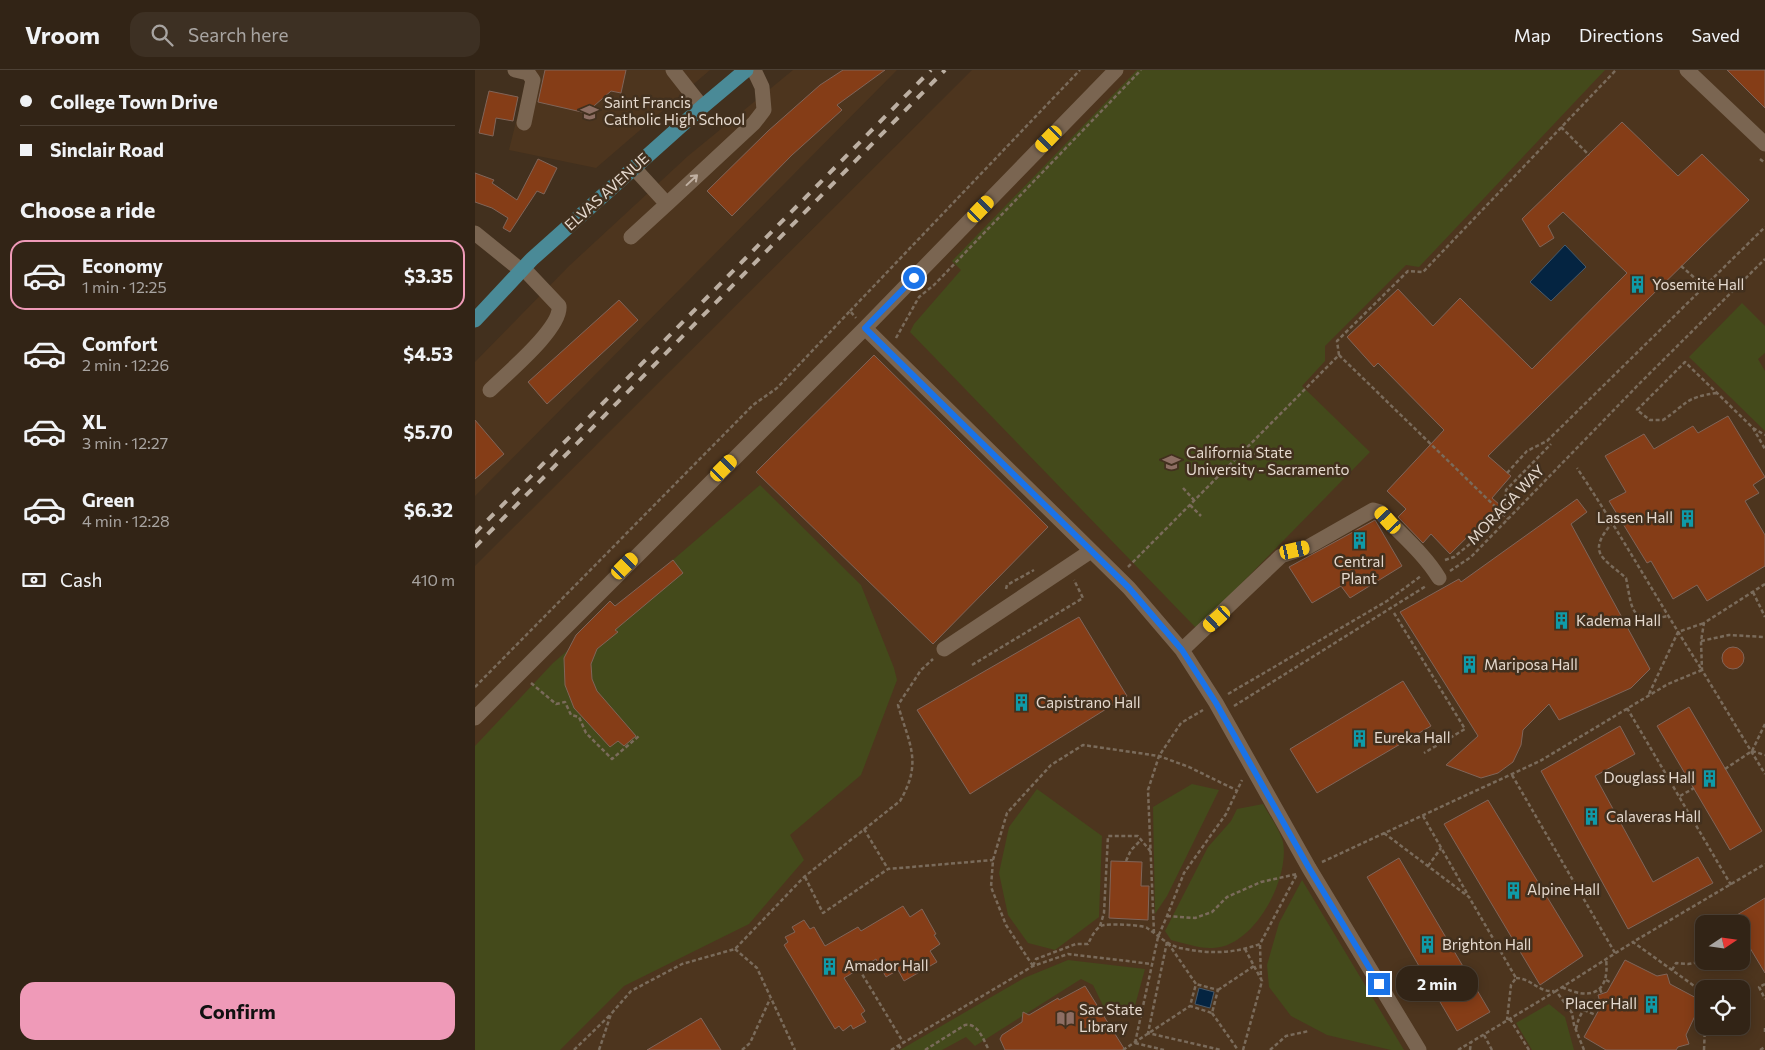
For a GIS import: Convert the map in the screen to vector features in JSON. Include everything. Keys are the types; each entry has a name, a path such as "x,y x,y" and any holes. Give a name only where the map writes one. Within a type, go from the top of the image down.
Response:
{"main road":[{"name":"ELVAS AVENUE","path":"475,320 523,270 702,106 746,70"}],"street":[{"path":"673,70 702,106"},
{"path":"631,237 754,123 763,110 762,87 754,70"},
{"path":"475,718 865,328 1116,70"},
{"path":"1687,70 1765,144"},
{"path":"522,72 533,80 524,124"},
{"path":"635,168 667,204"},
{"path":"475,233 523,270 559,306 560,312 551,330 490,390"},
{"path":"865,328 1129,588 1182,650 1222,704 1250,766 1303,871 1419,1050"},
{"path":"1182,650 1281,556 1308,546 1373,510 1380,512 1432,566 1439,578"},
{"path":"944,649 1091,551"}],"path":[{"path":"475,687 753,405 777,388 1080,70"},
{"path":"895,339 919,297 941,278 1141,70"},
{"path":"1508,519 1339,355 1337,341 1408,271 1423,272 1616,70"},
{"path":"1561,127 1589,155"},
{"path":"1507,473 1527,451 1547,441 1765,227"},
{"name":"MORAGA WAY","path":"1222,704 1439,578 1471,557 1640,382 1765,259"},
{"path":"1681,266 1705,287"},
{"path":"857,304 863,310"},
{"path":"850,311 865,328"},
{"path":"1125,570 1339,355"},
{"path":"1717,394 1698,395 1687,400 1663,420 1650,420 1637,410 1685,362 1753,428 1765,435"},
{"path":"1753,428 1765,449"},
{"path":"1440,562 1454,558 1499,520 1505,509 1506,490 1552,445 1547,441"},
{"path":"1247,448 1258,459"},
{"path":"1577,468 1613,522 1667,615 1765,774"},
{"path":"1183,488 1194,500"},
{"path":"1190,505 1201,516"},
{"path":"1613,522 1603,533 1599,543 1600,555 1608,565 1626,578 1628,601 1633,610 1642,618 1655,619 1667,615"},
{"path":"1154,935 1148,790 1159,756 1181,723 1222,704 1387,601 1420,578 1422,571"},
{"path":"972,665 1083,598 1072,577"},
{"path":"1649,695 1678,632 1704,623 1765,584"},
{"path":"1753,592 1765,617"},
{"path":"1395,613 1465,729 1424,753"},
{"path":"1702,670 1701,641 1704,623"},
{"path":"1701,641 1729,635 1765,637"},
{"path":"574,1050 611,1014 631,990 681,964 735,950 805,876 900,800 910,784 915,763 898,705 921,670 944,649"},
{"path":"1167,916 1195,918 1212,912 1227,897 1253,886 1303,871 1423,816 1540,761 1668,684 1702,670"},
{"path":"531,683 556,704 565,702 571,714 579,717 586,733 612,759 639,736"},
{"path":"1627,708 1731,885"},
{"path":"1725,769 1752,751 1765,724"},
{"path":"1033,966 1006,925 991,887 993,860 1007,813 1051,765 1083,745 1159,756 1189,767 1236,790"},
{"path":"1752,751 1765,755"},
{"path":"1135,1043 1158,938 1184,873 1226,814 1236,790 1250,766"},
{"path":"1512,774 1615,953"},
{"path":"1680,796 1694,788"},
{"path":"1423,816 1516,978"},
{"path":"864,829 888,869"},
{"path":"1385,833 1469,897"},
{"path":"1033,966 1036,959 1076,944 1088,944 1092,935 1101,926 1108,836 1138,836 1151,852"},
{"path":"1126,861 1131,850 1141,840"},
{"path":"1428,866 1441,848"},
{"path":"805,876 823,912 888,869 993,860"},
{"path":"1458,1050 1633,942 1765,864"},
{"path":"1243,1050 1262,981 1260,944 1303,871"},
{"path":"1101,926 1146,927 1158,938 1178,947 1225,953 1260,944"},
{"path":"1167,942 1196,984 1218,990"},
{"path":"1148,1033 1167,942"},
{"path":"1633,942 1695,987"},
{"path":"1245,949 1262,981"},
{"path":"735,950 757,968 795,1050"},
{"path":"891,1050 1033,966 1068,954 1152,964"},
{"path":"1562,987 1586,995 1600,988 1606,980 1606,959"},
{"path":"1672,970 1676,963 1695,963"},
{"path":"1212,1013 1218,990 1254,966"},
{"path":"859,969 903,1042"},
{"path":"1516,978 1523,978 1545,992 1556,991"},
{"path":"1516,978 1511,985 1509,1019 1529,1050"},
{"path":"1606,980 1612,982"},
{"path":"1123,1050 1190,1006 1196,984"},
{"path":"1765,984 1759,987 1765,1000"},
{"path":"1600,988 1602,994"},
{"path":"1556,991 1573,1013 1576,1030 1584,1050"},
{"path":"742,1050 750,1043 770,999"},
{"path":"1576,1030 1579,1017 1584,1010 1599,999"},
{"path":"1190,1006 1212,1013 1239,1050"},
{"path":"1584,1010 1596,1016"},
{"path":"599,1050 611,1014"},
{"path":"925,1050 965,1025 971,1024 976,1027 989,1050"},
{"path":"1765,1028 1765,1033"},
{"path":"1270,1050 1286,1036 1309,1031"},
{"path":"1148,1033 1221,1050"},
{"path":"1484,1034 1493,1050"},
{"path":"1704,1050 1705,1035"},
{"path":"1470,1050 1471,1042"},
{"path":"1135,1043 1164,1050"},
{"path":"898,1045 902,1050"},
{"path":"1760,1050 1765,1047"}],"shaded area":[{"name":"Saint Francis Catholic High School","path":"529,70 710,70 596,168 509,150"},
{"path":"793,70 897,70 475,496 475,362 569,266 688,156"},
{"name":"California State University - Sacramento","path":"972,70 1765,70 1765,1050 475,1050 475,566"}],"green space":[{"path":"1137,70 1605,70 1419,267 1406,265 1325,346 1325,361 1302,386 1370,452 1197,629 910,332 914,324 961,270 952,261"},
{"path":"1742,303 1765,326 1765,353 1758,359 1765,371 1765,431 1689,357"},
{"path":"760,485 861,585 894,668 897,680 861,775 790,835 804,860 749,924 624,986 560,1050 475,1050 475,746 553,663"},
{"path":"1192,784 1219,790 1167,896 1155,914 1153,807"},
{"path":"1037,789 1102,836 1099,917 1055,950 1028,943 1008,915 999,873 1009,827"},
{"path":"1263,804 1282,837 1284,857 1275,892 1266,908 1255,924 1228,945 1208,948 1171,940 1165,931 1208,847 1231,821 1237,809"},
{"path":"1302,880 1404,1050 1391,1050 1327,1035 1291,1016 1269,987 1267,965 1279,923"},
{"path":"1068,960 1145,969 1133,1013 1124,1008 1108,1016 1093,985 1081,979 975,1046 966,1037 942,1050 900,1050 1024,978"},
{"path":"1549,1004 1565,1017 1574,1050 1532,1050 1516,1023"}],"water":[{"path":"1565,245 1586,267 1551,301 1530,282"},
{"path":"1199,988 1214,992 1210,1008 1195,1004"}],"building":[{"path":"545,70 626,70 621,93 611,91 586,113 538,102"},
{"path":"843,70 885,70 837,105 842,110 792,155 732,216 707,191 768,131 820,85"},
{"path":"1727,70 1765,70 1765,108"},
{"path":"489,91 518,97 513,121 496,118 493,136 479,133"},
{"name":"Yosemite Hall","path":"1622,122 1678,176 1702,154 1749,200 1488,456 1511,476 1492,498 1500,505 1450,554 1431,534 1423,543 1398,517 1406,509 1387,491 1444,430 1378,363 1374,367 1347,337 1398,289 1433,326 1460,298 1532,369 1627,273 1563,212 1548,226 1554,238 1540,247 1522,219"},
{"path":"538,159 557,168 544,194 537,191 510,232 503,228 508,218 492,208 475,202 475,173 494,180 492,183 517,200"},
{"path":"619,300 638,320 547,404 528,382"},
{"path":"874,355 1048,527 933,644 756,472"},
{"name":"Lassen Hall","path":"1728,416 1765,477 1753,485 1759,493 1745,501 1765,535 1765,566 1707,601 1697,585 1673,599 1651,561 1647,563 1609,501 1626,492 1605,456 1644,434 1654,449 1693,426 1698,433"},
{"path":"475,420 504,454 475,479"},
{"path":"1577,499 1587,512 1571,524 1650,669 1631,688 1559,720 1549,704 1523,730 1521,745 1513,762 1498,773 1481,778 1446,765 1478,736 1400,612 1459,579 1461,582"},
{"name":"Central Plant","path":"1375,520 1402,566 1350,598 1341,586 1312,603 1289,567"},
{"path":"673,560 683,573 615,630 618,632 597,649 591,664 592,679 597,691 636,736 624,746 618,741 610,747 574,708 565,685 564,658 576,635 610,601 615,606"},
{"name":"Capistrano Hall","path":"1079,617 1127,696 970,794 917,710"},
{"path":"1733,647 1741,650 1744,658 1741,666 1733,669 1725,666 1722,658 1725,650"},
{"name":"Eureka Hall","path":"1403,681 1431,726 1317,793 1290,749"},
{"name":"Douglass Hall","path":"1689,707 1762,831 1730,850 1657,726"},
{"name":"Calaveras Hall","path":"1620,726 1635,754 1595,776 1653,882 1698,857 1713,883 1628,929 1541,771"},
{"name":"Alpine Hall","path":"1488,800 1583,956 1540,985 1444,824"},
{"name":"Brighton Hall","path":"1399,858 1490,1012 1457,1031 1367,877"},
{"path":"1111,861 1142,862 1141,886 1149,886 1148,920 1109,918"},
{"path":"1765,898 1765,973 1750,948 1750,915 1737,915"},
{"name":"Amador Hall","path":"903,906 910,917 922,909 940,944 930,951 937,962 904,981 898,970 886,977 876,959 844,978 865,1011 861,1014 866,1022 853,1029 851,1025 843,1031 839,1026 835,1029 784,945 788,942 785,937 795,932 792,927 804,920 810,929 814,927 825,946 858,927 861,931"},
{"name":"Placer Hall","path":"1625,960 1657,976 1667,974 1670,984 1695,997 1695,1016 1686,1035 1689,1044 1678,1047 1676,1050 1606,1050 1584,1037 1601,1006 1598,995 1607,992"},
{"name":"Sac State Library","path":"1085,986 1125,1050 1005,1050 1000,1039 1002,1035 1022,1022 1023,1012 1029,1015 1058,998 1059,1000"},
{"path":"701,1018 721,1050 647,1050"}],"railway":[{"path":"475,533 931,70"},
{"path":"475,547 945,70"}],"place":[{"name":"Saint Francis Catholic High School","path":"590,112"},
{"name":"Yosemite Hall","path":"1638,285"},
{"name":"California State University - Sacramento","path":"1172,462"},
{"name":"Lassen Hall","path":"1687,518"},
{"name":"Central Plant","path":"1359,541"},
{"name":"Kadema Hall","path":"1562,621"},
{"name":"Mariposa Hall","path":"1470,665"},
{"name":"Capistrano Hall","path":"1022,703"},
{"name":"Eureka Hall","path":"1360,738"},
{"name":"Douglass Hall","path":"1709,778"},
{"name":"Calaveras Hall","path":"1592,817"},
{"name":"Alpine Hall","path":"1513,890"},
{"name":"Brighton Hall","path":"1428,945"},
{"name":"Amador Hall","path":"830,966"},
{"name":"Placer Hall","path":"1651,1004"},
{"name":"Sac State Library","path":"1065,1019"}],"route":[{"path":"914,278 865,328 1129,588 1182,650 1216,703 1309,868 1379,984"}]}
